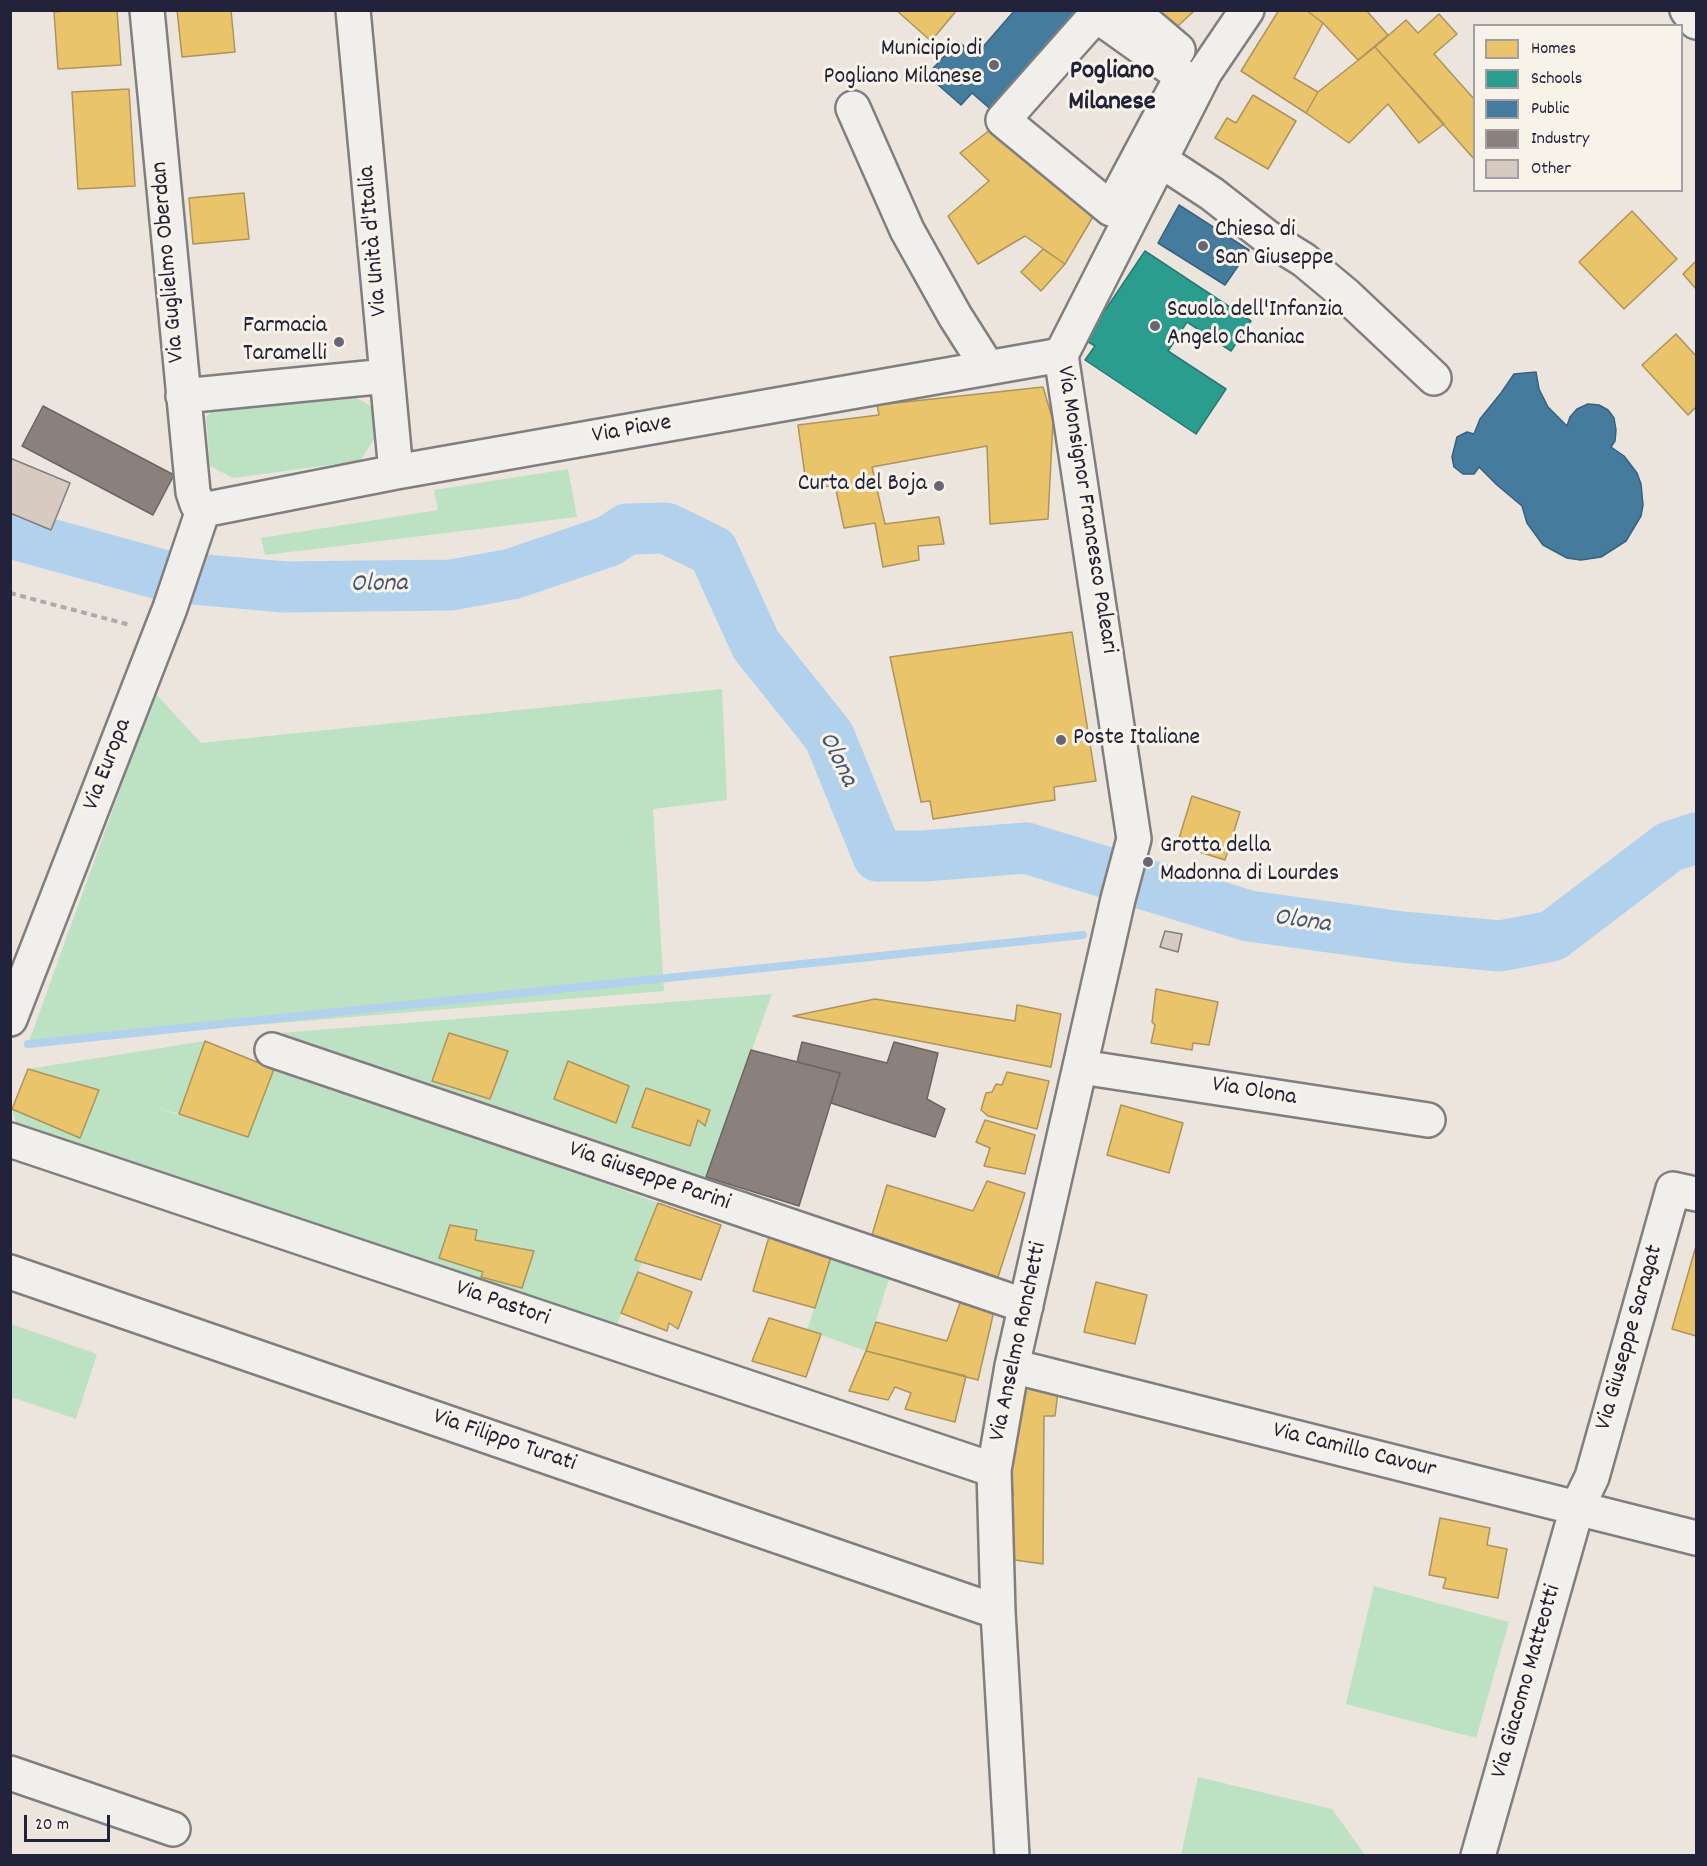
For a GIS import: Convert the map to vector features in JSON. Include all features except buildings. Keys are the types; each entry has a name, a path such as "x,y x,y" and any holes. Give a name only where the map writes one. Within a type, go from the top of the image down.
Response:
{"street":[{"name":"Via Guglielmo Oberdan","path":"147,10 193,492 197,504 203,510"},
{"name":"Via Unità d'Italia","path":"353,10 396,472"},
{"path":"1131,10 1193,74"},
{"name":"Via Monsignor Francesco Paleari","path":"1134,839 1061,355 1160,160 1193,74 1247,10"},
{"path":"1687,10 1696,22"},
{"path":"1096,15 1193,74 1111,208 1003,120 1096,15"},
{"path":"853,108 907,230 955,316 988,368"},
{"path":"1160,160 1212,194 1267,237 1304,260 1347,295 1434,378"},
{"name":"Via Piave","path":"203,510 396,472 1061,355"},
{"path":"183,396 387,376"},
{"name":"Via Europa","path":"10,1019 165,620 203,510"},
{"name":"Via Anselmo Ronchetti","path":"1012,1856 998,1612 994,1470 1012,1366 1118,898 1134,839"},
{"name":"Via Giuseppe Parini","path":"272,1050 1026,1306"},
{"name":"Via Olona","path":"1081,1067 1428,1120"},
{"name":"Via Pastori","path":"10,1140 994,1470"},
{"name":"Via Giuseppe Saragat","path":"1577,1508 1592,1477 1674,1189 1696,1194"},
{"name":"Via Filippo Turati","path":"10,1272 998,1612"},
{"name":"Via Camillo Cavour","path":"1012,1366 1696,1538"},
{"name":"Via Giacomo Matteotti","path":"1478,1856 1577,1508"},
{"path":"10,1773 173,1829"}],"path":[{"path":"10,593 165,620"}],"green space":[{"path":"357,398 373,407 375,438 360,461 233,478 210,466 206,417 215,408"},
{"path":"568,469 577,517 265,555 261,538 438,510 434,490"},
{"path":"722,689 727,800 653,809 664,991 28,1044 155,693 201,743"},
{"path":"772,994 706,1177 280,1033"},
{"path":"205,1041 179,1114 153,1107 248,1137 274,1069 544,1161 658,1203 635,1260 642,1263 615,1329 404,1253 18,1128 12,1109 80,1138 99,1090 28,1069"},
{"path":"831,1257 891,1273 866,1351 807,1330"},
{"path":"11,1324 97,1354 76,1419 11,1397"},
{"path":"1374,1586 1509,1622 1476,1738 1346,1704"},
{"path":"1198,1777 1332,1809 1365,1855 1181,1855"}],"waterway":[{"name":"Olona","path":"10,533 170,577 285,587 451,585 512,574 609,541 627,529 666,528 713,551 756,645 829,736 878,856 924,856 1026,848 1249,916 1402,937 1500,946 1552,936 1669,847 1696,838"},
{"path":"28,1044 1083,935"}],"place":[{"name":"Municipio di Pogliano Milanese","path":"994,65"},
{"name":"Chiesa di San Giuseppe","path":"1203,246"},
{"name":"Scuola dell'Infanzia Angelo Chaniac","path":"1155,326"},
{"name":"Farmacia Taramelli","path":"339,342"},
{"name":"Curta del Boja","path":"939,486"},
{"name":"Poste Italiane","path":"1061,740"},
{"name":"Grotta della Madonna di Lourdes","path":"1148,862"}],"district":[{"name":"Pogliano Milanese","path":"1112,88"}]}
